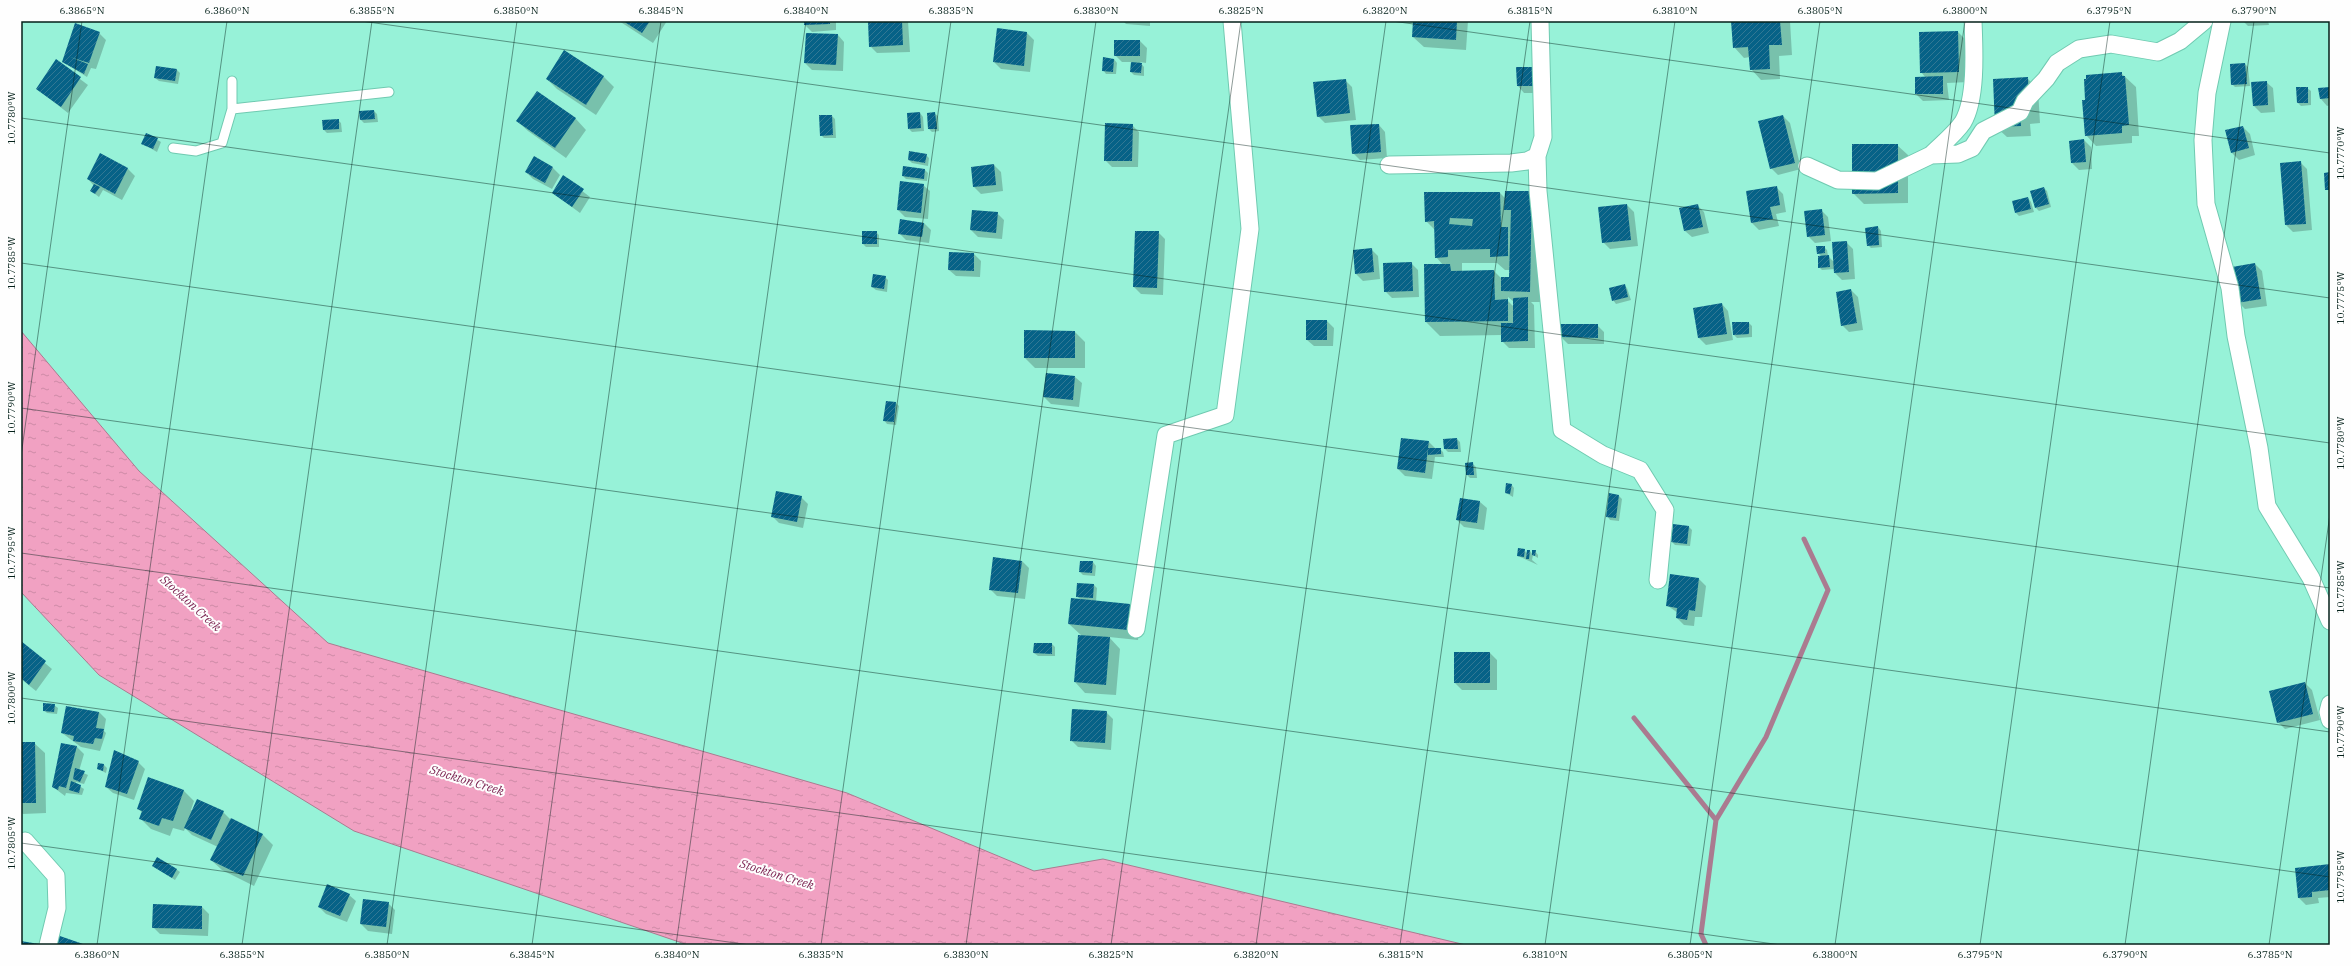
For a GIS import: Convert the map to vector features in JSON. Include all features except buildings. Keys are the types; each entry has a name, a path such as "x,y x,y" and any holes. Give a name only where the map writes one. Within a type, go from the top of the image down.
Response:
{"street":[{"path":"1136,629 1166,435 1225,415 1250,229 1232,21"},
{"path":"1540,21 1543,137 1537,156 1538,191 1562,430 1604,455 1640,470 1665,510 1658,580"},
{"path":"1806,166 1838,180 1877,181 1931,155 1963,122 1969,108 1974,66 1974,21"},
{"path":"1931,155 1958,154 1972,148 1983,131 2020,112 2025,100 2046,79 2057,63 2079,49 2111,44 2158,52 2180,42 2204,21"},
{"path":"2222,21 2207,93 2203,140 2206,204 2230,288 2236,336 2259,448 2267,506 2311,578 2330,621"},
{"path":"1389,165 1511,163 1527,161 1537,156"},
{"path":"2330,704 2328,712 2330,720"},
{"path":"25,841 56,876 57,908 48,945"}],"lane":[{"path":"173,148 196,151 222,143 232,109 232,81"},
{"path":"232,109 389,92"}],"water":[{"name":"Stockton Creek","path":"21,331 139,471 328,643 847,793 1034,871 1103,859 1466,945 688,945 354,831 99,675 21,592"}],"waterway":[{"path":"1706,945 1701,934 1716,820 1766,737 1828,590 1804,539"},
{"path":"1634,718 1716,820"}]}
